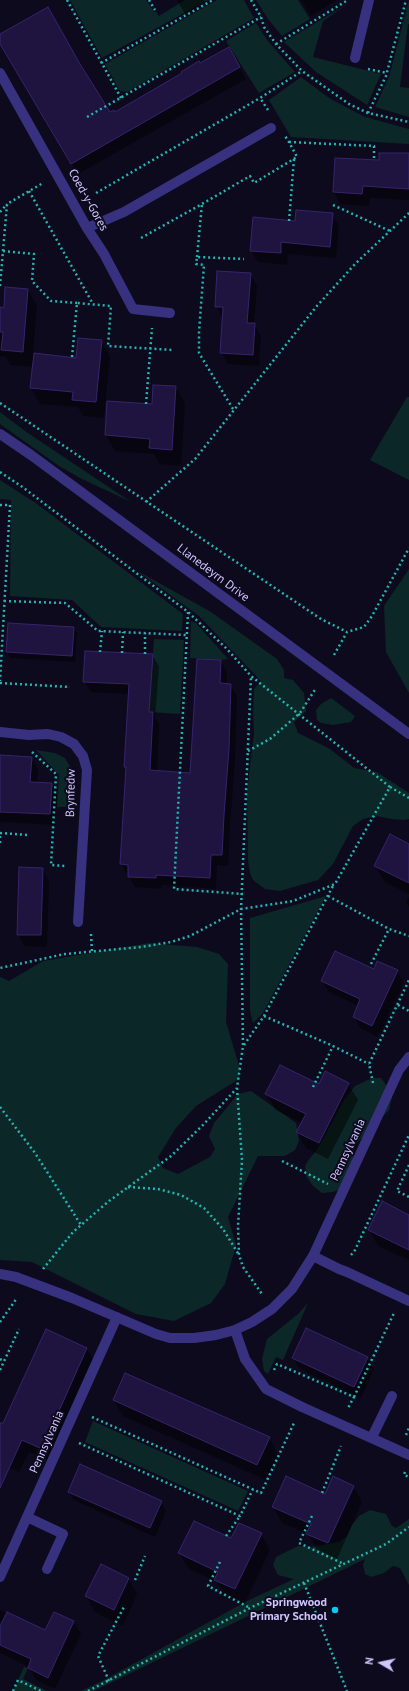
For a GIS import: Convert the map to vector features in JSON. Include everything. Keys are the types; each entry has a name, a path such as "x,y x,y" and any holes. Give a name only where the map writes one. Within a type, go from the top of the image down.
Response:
{"street":[{"path":"355,58 369,0"},
{"name":"Coed-y-Gores","path":"0,72 58,173 87,228 104,254 133,309 170,313"},
{"path":"87,228 124,212 271,128"},
{"name":"Llanedeyrn Drive","path":"0,434 31,455 409,734"},
{"name":"Brynfedw","path":"0,732 61,736 74,744 83,756 87,770 78,922"},
{"name":"Pennsylvania","path":"0,1274 16,1277 72,1298 156,1334 170,1338 194,1338 216,1335 235,1330 272,1309 292,1288 314,1256 342,1191 399,1070 409,1057"},
{"path":"314,1256 405,1299"},
{"name":"Pennsylvania","path":"0,1577 117,1317"},
{"path":"235,1330 245,1358 266,1389 302,1407 372,1437 409,1455"},
{"path":"372,1437 392,1396"},
{"path":"27,1517 63,1534 47,1569"}],"path":[{"path":"67,0 122,98"},
{"path":"149,0 155,10"},
{"path":"101,63 213,0"},
{"path":"251,0 261,17 264,27 276,44 302,71 349,104 368,113 409,122"},
{"path":"276,44 348,0"},
{"path":"368,113 386,76 406,0"},
{"path":"88,117 261,17"},
{"path":"96,193 260,98"},
{"path":"289,142 374,146 374,160"},
{"path":"289,221 294,159"},
{"path":"0,212 7,204 58,173"},
{"path":"29,191 93,304"},
{"path":"0,286 7,204"},
{"path":"202,204 196,264 204,265 199,353 233,410"},
{"path":"333,205 390,231"},
{"path":"146,502 195,459 316,307 355,264 409,213"},
{"path":"3,251 34,254 32,281 51,300 111,306 108,346 173,350"},
{"path":"197,257 244,259"},
{"path":"72,357 77,303"},
{"path":"146,404 150,348"},
{"path":"0,403 337,629 347,632 364,627 372,616 409,548"},
{"path":"0,472 21,486 188,612 227,649 251,676 300,713 390,787 409,798"},
{"path":"0,505 10,505 0,682 70,687"},
{"path":"4,601 65,603 98,631 186,635"},
{"path":"188,612 174,889 243,894"},
{"path":"100,652 102,631"},
{"path":"122,653 123,632"},
{"path":"334,655 347,632"},
{"path":"145,633 145,654"},
{"path":"239,1256 238,1226 242,1160 237,1088 243,1046 241,909 243,894 251,676"},
{"path":"248,751 270,739 300,713 316,687"},
{"path":"29,735 28,749 56,774 51,865 81,867"},
{"path":"243,1046 264,1016 328,896 390,787"},
{"path":"0,843 0,833 28,835"},
{"path":"0,968 65,954 141,947 171,942 190,936 241,909 293,901 335,884"},
{"path":"328,896 389,929 409,936"},
{"path":"371,964 389,929"},
{"path":"379,1113 369,1064 409,980"},
{"path":"398,1005 409,1011"},
{"path":"264,1016 333,1046 369,1064"},
{"path":"313,1087 333,1046"},
{"path":"39,1274 73,1232 128,1187 171,1156 237,1088"},
{"path":"0,1107 35,1153 81,1225"},
{"path":"339,1269 355,1250 409,1135"},
{"path":"282,1161 342,1191"},
{"path":"409,1165 397,1191 409,1197"},
{"path":"128,1187 158,1189 181,1195 204,1208 223,1229 239,1256 242,1266 272,1309"},
{"path":"0,1322 17,1298"},
{"path":"340,1424 405,1299"},
{"path":"0,1370 19,1329"},
{"path":"0,1359 4,1361"},
{"path":"266,1389 278,1364 354,1397"},
{"path":"76,1409 261,1493 302,1407"},
{"path":"64,1436 240,1516"},
{"path":"322,1493 341,1446"},
{"path":"226,1536 240,1516 253,1489"},
{"path":"312,1516 299,1543 344,1564"},
{"path":"88,1691 250,1608 386,1544 409,1527"},
{"path":"134,1580 146,1556"},
{"path":"220,1562 208,1586 250,1608"},
{"path":"304,1583 347,1691"},
{"path":"109,1681 98,1656 125,1605"},
{"path":"13,1691 18,1680 41,1691"}],"green space":[{"path":"70,0 146,0 154,12 156,12 159,16 185,0 208,0 102,58"},
{"path":"217,0 244,0 254,18 127,92 120,91 105,64"},
{"path":"256,0 298,0 310,19 282,36 268,19"},
{"path":"409,0 409,24 400,87 409,88 409,117 375,107 389,77"},
{"path":"349,3 323,21 313,57 381,74 367,105 316,72 284,42"},
{"path":"256,23 267,40 295,72 259,93 226,41"},
{"path":"301,77 329,98 365,117 409,129 409,144 291,137 269,100"},
{"path":"407,397 409,397 409,480 370,460"},
{"path":"0,412 25,431 131,502 80,478 59,466 0,424"},
{"path":"0,480 37,504 183,614 182,631 101,627 72,600 10,596 11,500 0,499"},
{"path":"409,569 409,693 386,652 384,606"},
{"path":"136,570 211,612 277,659 284,670 284,678 293,680 304,693 306,711 294,722 298,733 330,749 354,768 377,772 409,793 409,819 392,819 377,816 363,819 353,826 333,864 318,880 280,891 265,889 253,880 250,873 248,860 247,792 254,733 254,689 261,681 199,616"},
{"path":"191,621 196,623 228,659 190,658"},
{"path":"154,639 184,640 180,714 149,712"},
{"path":"331,698 355,716 351,722 333,725 321,723 317,720 316,710 321,704"},
{"path":"36,750 55,753 65,758 73,772 75,805 72,807 57,807 59,775"},
{"path":"326,896 263,1013 253,1023 250,1011 250,918"},
{"path":"149,943 197,947 219,954 228,964 226,1022 240,1069 239,1079 196,1106 176,1128 158,1157 163,1168 178,1174 210,1157 215,1149 209,1136 214,1123 238,1094 251,1091 296,1123 299,1141 295,1150 285,1156 258,1156 228,1217 236,1245 225,1284 211,1303 174,1321 136,1314 32,1262 0,1260 0,977 9,981 43,961"},
{"path":"372,1078 381,1078 387,1086 392,1097 389,1110 353,1147 353,1156 357,1166 346,1187 333,1192 322,1193 313,1186 306,1176 305,1166 317,1150 344,1100 355,1086"},
{"path":"308,1303 283,1360 276,1357 268,1374 264,1371 262,1359 267,1339 298,1314"},
{"path":"93,1421 248,1491 238,1511 85,1442"},
{"path":"370,1510 386,1514 392,1526 396,1528 409,1519 409,1585 400,1568 393,1566 384,1573 371,1577 365,1574 363,1565 365,1559 94,1691 81,1691 104,1680 247,1601 294,1579 278,1575 273,1565 276,1557 298,1546 311,1547 339,1542 347,1536 352,1525 359,1516"},
{"path":"24,1667 28,1668 23,1679 47,1691 13,1691"}],"building":[{"path":"48,7 80,64 110,112 114,110 115,112 182,73 181,72 199,61 200,63 229,47 240,67 71,164 0,44 0,34"},
{"path":"379,153 409,153 409,189 363,186 362,194 333,192 335,158 379,160"},
{"path":"296,210 333,213 330,247 281,242 281,253 250,251 253,217 295,221"},
{"path":"217,271 251,273 247,323 255,323 253,355 220,353 223,307 215,307"},
{"path":"5,287 28,289 23,352 1,350 3,332 0,332 0,307 4,308"},
{"path":"78,338 102,340 96,402 72,400 73,392 30,388 34,353 76,358"},
{"path":"153,385 176,386 172,450 149,448 150,439 105,435 107,401 152,404"},
{"path":"8,623 74,627 72,656 6,652"},
{"path":"85,651 153,654 149,712 153,712 150,770 190,773 197,659 221,660 220,683 231,684 229,749 222,855 211,855 210,878 156,875 156,878 128,877 128,865 120,864 129,684 83,682"},
{"path":"0,755 32,757 30,782 52,783 50,814 0,812"},
{"path":"390,834 409,844 409,883 374,866"},
{"path":"19,867 43,868 41,935 17,935"},
{"path":"335,951 374,969 377,961 398,970 372,1026 353,1017 360,999 321,981"},
{"path":"280,1065 319,1084 325,1071 349,1083 319,1143 296,1132 306,1114 265,1094"},
{"path":"382,1201 409,1215 409,1250 368,1230"},
{"path":"306,1328 368,1357 354,1387 292,1358"},
{"path":"46,1329 87,1348 42,1449 22,1440 0,1488 0,1423 3,1423"},
{"path":"125,1373 270,1437 257,1465 113,1400"},
{"path":"80,1464 162,1501 150,1528 68,1492"},
{"path":"286,1476 325,1494 333,1476 354,1486 328,1543 306,1534 311,1524 272,1507"},
{"path":"194,1521 231,1538 239,1523 262,1533 235,1589 214,1580 218,1572 178,1553"},
{"path":"101,1564 129,1578 114,1610 85,1596"},
{"path":"7,1612 45,1630 54,1612 74,1621 48,1678 28,1668 31,1659 0,1645 0,1626"}],"place":[{"name":"Springwood Primary School","path":"335,1610"}]}
